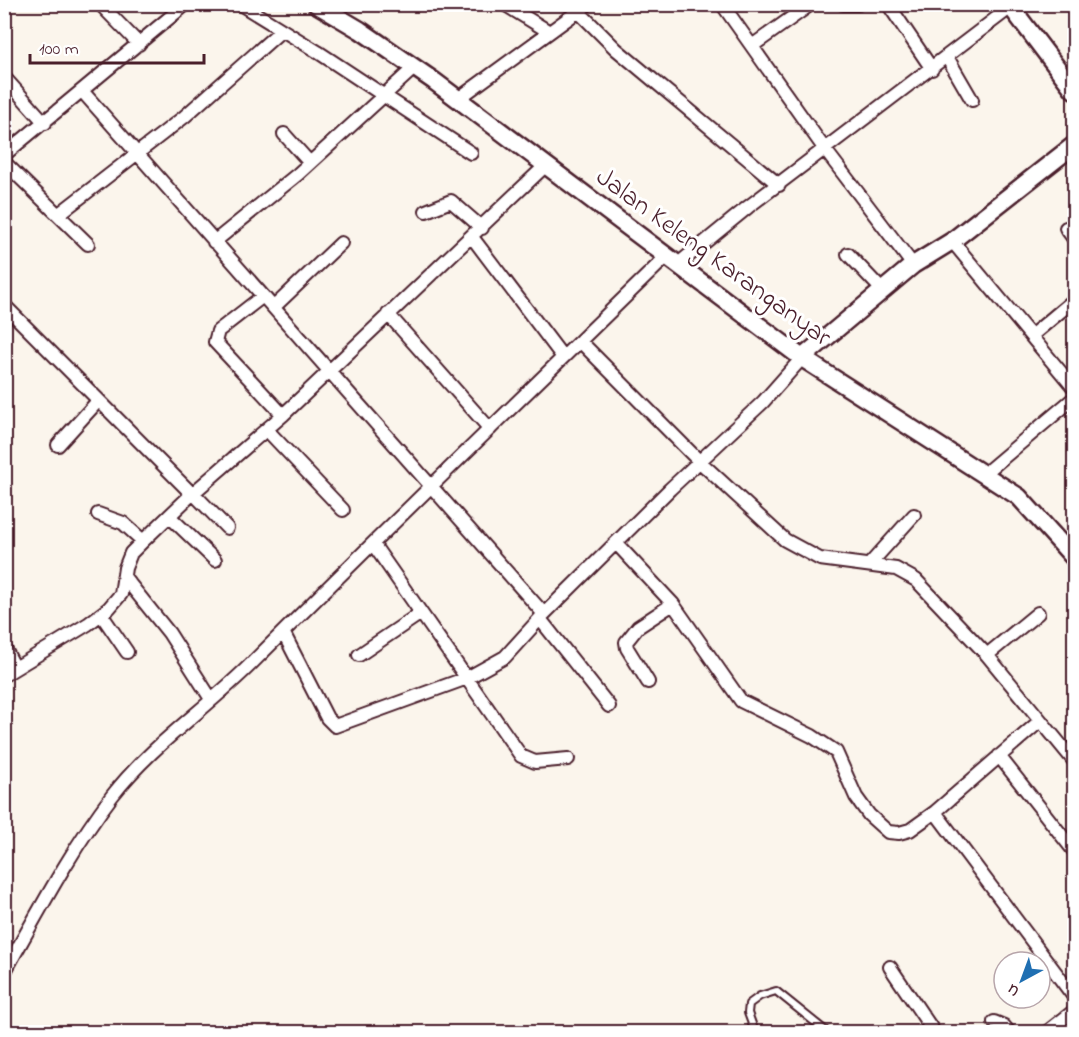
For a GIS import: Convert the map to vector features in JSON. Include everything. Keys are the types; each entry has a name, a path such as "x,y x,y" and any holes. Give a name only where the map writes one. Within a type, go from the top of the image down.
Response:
{"main road":[{"name":"Jalan Keleng Karanganyar","path":"316,4 360,30 458,99 802,358 1028,504 1074,558"},
{"path":"1011,5 1074,90"},
{"path":"802,358 913,265 952,241 1074,145"}],"street":[{"path":"100,4 139,44"},
{"path":"4,155 83,92 186,4"},
{"path":"240,4 471,153"},
{"path":"504,4 548,31"},
{"path":"722,4 826,151 913,265"},
{"path":"752,46 811,4"},
{"path":"843,4 858,4"},
{"path":"888,4 932,69"},
{"path":"4,973 71,855 144,757 234,682 562,356 637,285 826,151 1011,5"},
{"path":"458,99 548,31 583,8 616,49 779,185"},
{"path":"59,214 242,68 282,30"},
{"path":"947,57 972,100"},
{"path":"214,242 310,163 415,68"},
{"path":"4,77 45,123"},
{"path":"83,92 274,307 328,372 500,561 609,706"},
{"path":"284,134 310,163"},
{"path":"4,162 88,244"},
{"path":"4,647 10,671 101,614 121,594 125,578 124,568 131,553 193,493 267,430 545,165"},
{"path":"426,211 451,201 477,232 562,356"},
{"path":"1066,228 1074,239"},
{"path":"952,241 1074,388"},
{"path":"274,307 341,243"},
{"path":"848,254 883,291"},
{"path":"263,296 219,331 215,342 283,415"},
{"path":"1031,336 1074,300"},
{"path":"6,310 227,528"},
{"path":"388,314 490,429"},
{"path":"580,341 699,461 785,540 801,551 820,559 896,569 916,580 987,656 1074,761"},
{"path":"283,632 327,718 335,726 467,678 505,657 542,616 699,461 763,402 802,358"},
{"path":"984,474 1074,398"},
{"path":"58,445 98,401"},
{"path":"267,430 343,510"},
{"path":"98,514 123,523 143,541"},
{"path":"869,565 915,515"},
{"path":"169,516 215,560"},
{"path":"616,543 673,604 741,701 812,736 836,752 856,796 883,829 899,833 935,812 1040,721"},
{"path":"373,544 521,756 535,762 568,759"},
{"path":"125,578 169,633 211,699"},
{"path":"648,682 627,648 626,642 638,627 673,604"},
{"path":"359,655 421,613"},
{"path":"987,656 1038,613"},
{"path":"101,614 127,652"},
{"path":"999,756 1074,851"},
{"path":"935,812 1074,997"},
{"path":"890,967 934,1032"},
{"path":"1047,1032 1074,1011"},
{"path":"994,1022 1004,1026 1009,1032"}],"lane":[{"path":"755,1032 748,1013 749,1004 760,996 776,991 827,1032"}]}
